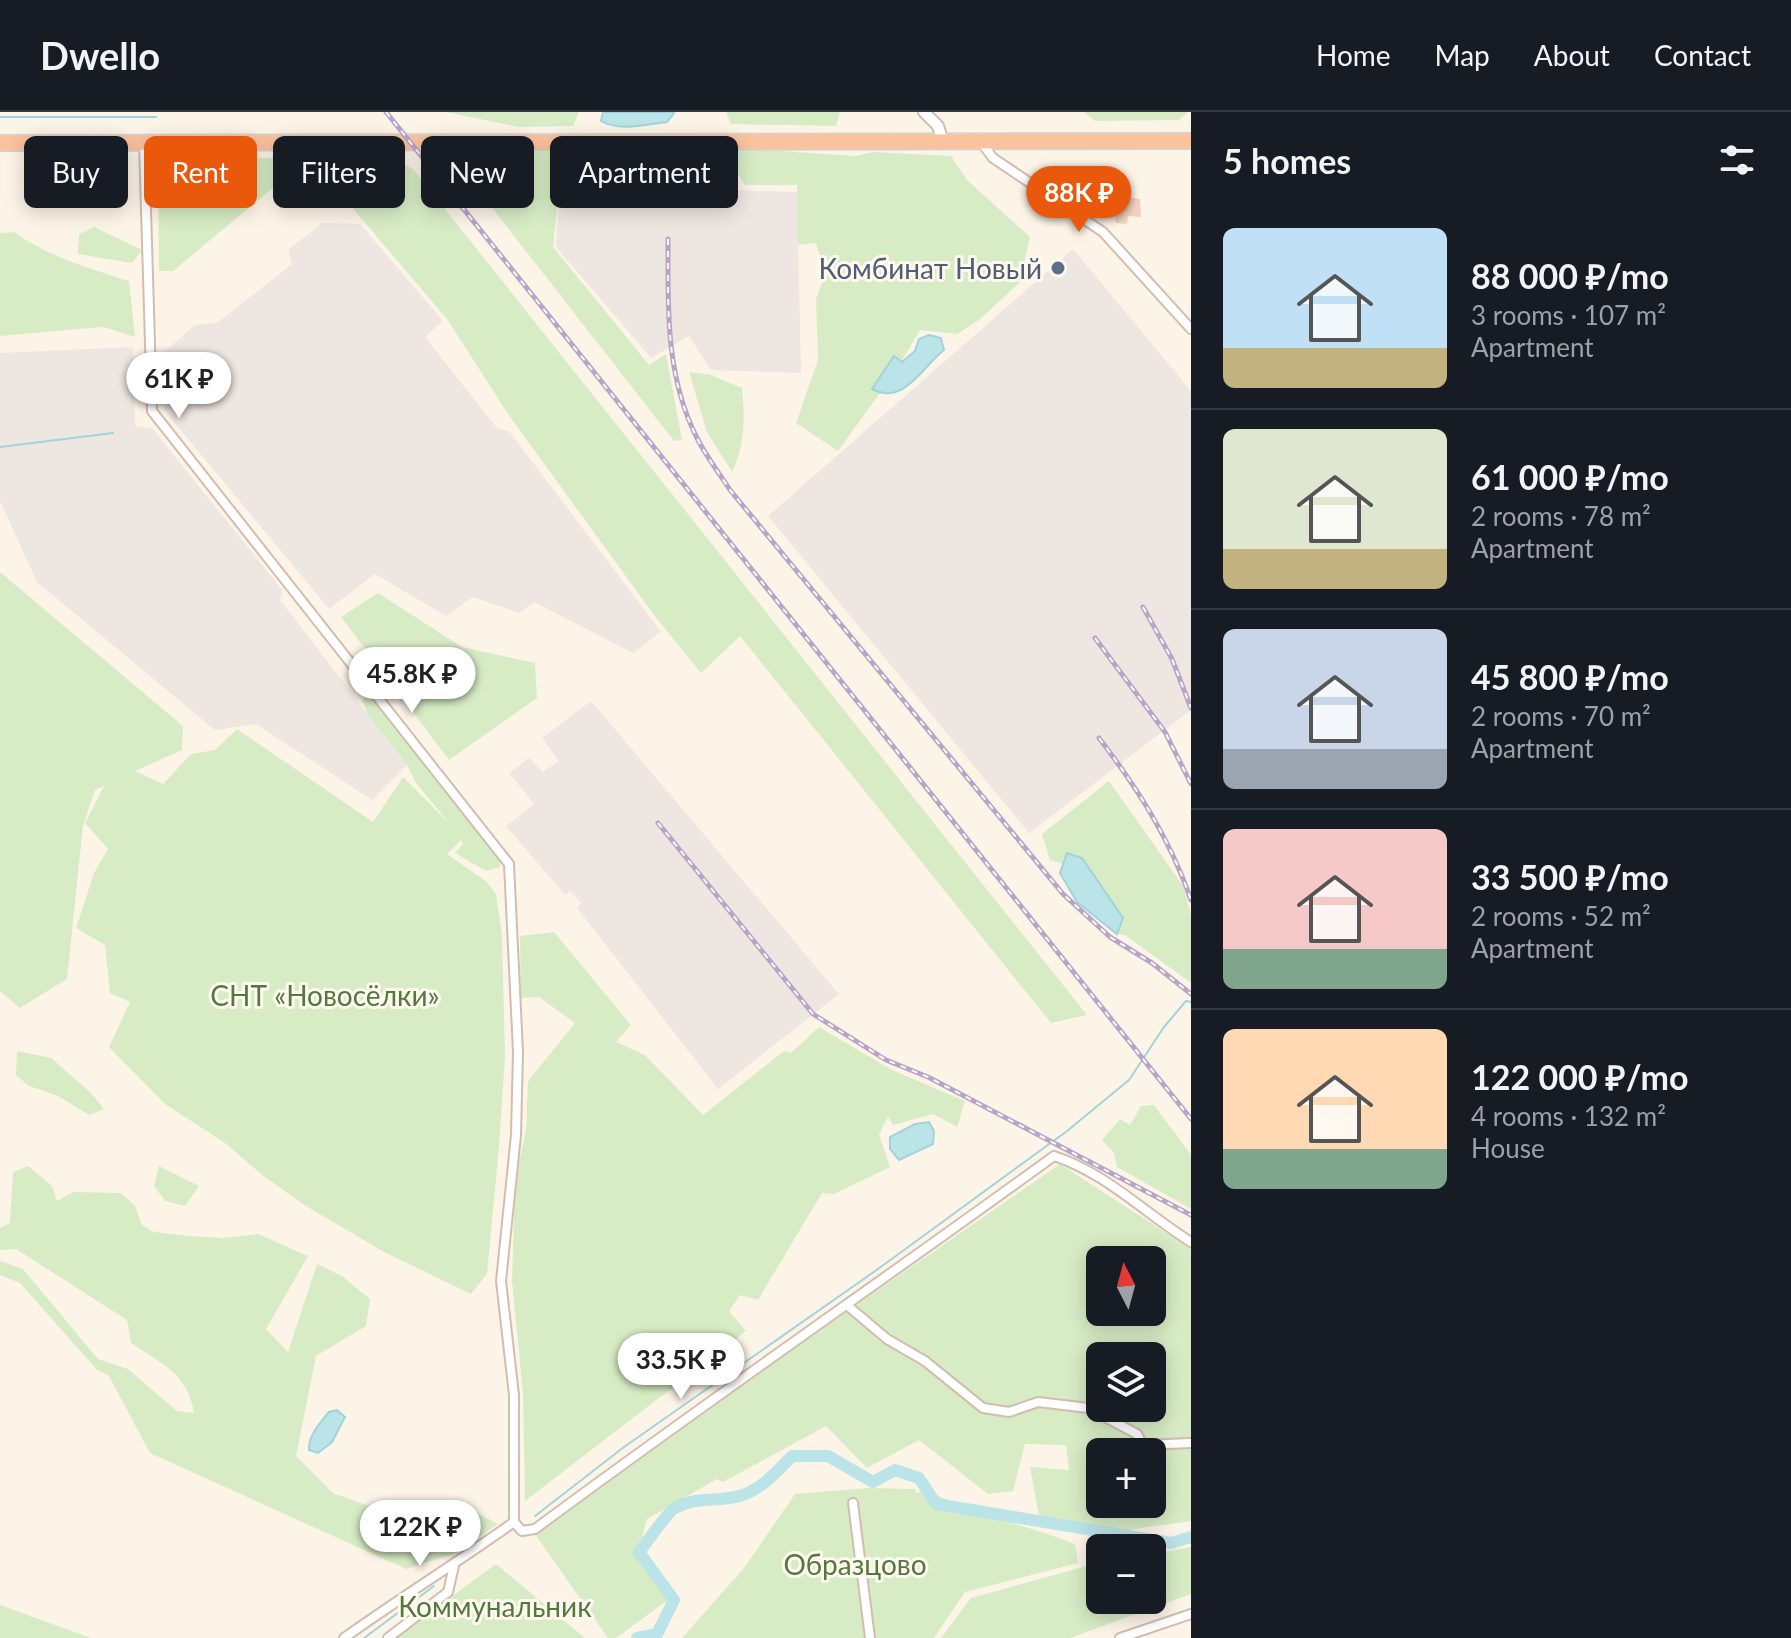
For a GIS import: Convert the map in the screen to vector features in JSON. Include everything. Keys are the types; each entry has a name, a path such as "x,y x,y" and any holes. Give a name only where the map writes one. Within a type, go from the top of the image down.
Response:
{"highway":[{"path":"257,142 1191,141"},
{"path":"0,143 144,142"}],"street":[{"path":"924,112 938,126 943,142"},
{"path":"981,142 993,158 1103,232 1191,329"},
{"path":"146,208 152,411 509,864 514,915 518,1065 516,1135 501,1281 514,1395 514,1522 522,1531 535,1529 688,1415 848,1306 1054,1156 1069,1161 1145,1207 1191,1242"},
{"path":"848,1306 887,1339 925,1361 983,1408 1009,1412 1038,1402 1088,1408 1137,1434 1143,1445 1191,1443"},
{"path":"853,1503 870,1638"},
{"path":"344,1638 454,1566 514,1522"},
{"path":"388,1638 448,1592 454,1566"},
{"path":"1120,1638 1191,1614"}],"shaded area":[{"path":"738,190 797,192 801,373 711,370 689,336 651,358 556,247 558,208 738,208"},
{"path":"322,223 360,224 443,321 425,337 497,428 509,431 661,632 633,653 534,602 519,613 473,597 446,616 375,574 329,609 164,410 164,352 195,325 217,323 292,264 288,250"},
{"path":"1073,249 1191,391 1191,710 1029,833 768,516"},
{"path":"133,347 135,426 153,429 283,591 280,600 407,765 372,800 256,724 215,730 37,582 0,501 0,353"},
{"path":"591,701 839,994 718,1089 577,908 581,903 570,891 565,895 506,826 534,804 509,773 529,758 543,772 559,761 542,738"}],"green space":[{"path":"446,112 579,112 573,126 519,127"},
{"path":"726,112 840,112 836,126 731,124"},
{"path":"1084,112 1188,112 1179,120 1095,121"},
{"path":"738,148 856,156 873,152 951,156 967,180 1030,237 1019,283 979,320 957,334 920,330 901,362 894,356 872,389 880,393 838,451 796,423 818,360 816,299 825,274 816,243 798,245 797,185 745,185 738,174"},
{"path":"534,149 550,150 550,208 557,208 553,247 649,365 666,354 682,440 674,441 492,208 534,208"},
{"path":"257,158 273,158 273,188 257,201"},
{"path":"405,165 421,179 421,208 444,208 1087,1015 1051,1023 740,636 701,673 654,615 508,414 447,319 352,208 405,208"},
{"path":"1070,175 1094,179 1088,216 1050,189"},
{"path":"158,208 249,208 173,271 159,271"},
{"path":"94,227 142,250 132,263 78,254 79,234"},
{"path":"14,232 55,255 129,281 135,337 103,327 0,336 0,233"},
{"path":"689,372 711,375 742,388 743,431 732,472 707,432"},
{"name":"СНТ «Новосёлки»","path":"0,572 183,726 182,750 135,771 163,784 191,754 215,750 237,729 373,822 403,777 450,824 416,783 407,765 368,715 362,700 371,694 499,860 500,867 486,871 455,853 463,844 461,840 447,854 487,882 496,894 502,934 505,1057 499,1147 487,1274 471,1294 384,1252 306,1206 262,1175 225,1143 165,1104 109,1047 130,1002 110,993 105,945 76,928 94,873 108,849 85,823 104,786 95,790 83,826 67,979 20,1008 0,991"},
{"path":"378,593 462,647 535,663 537,698 449,760 341,617"},
{"path":"1109,781 1183,886 1191,914 1191,983 1125,935 1117,934 1123,918 1082,858 1067,853 1063,864 1050,860 1042,834"},
{"path":"554,932 631,1025 616,1042 645,1055 703,1115 784,1051 791,1053 819,1027 892,1070 965,1101 957,1127 933,1114 893,1125 888,1116 879,1135 890,1167 834,1194 822,1193 758,1300 740,1295 729,1311 746,1331 525,1501 523,1394 512,1281 515,1182 526,1130 528,1081 575,1023 539,997 521,998 520,936"},
{"path":"17,1051 51,1058 91,1093 104,1109 89,1115 58,1096 29,1086 16,1075"},
{"path":"1154,1105 1191,1155 1191,1209 1117,1167 1114,1153 1102,1140 1120,1119 1130,1125 1141,1106"},
{"name":"Коммунальник","path":"1060,1164 1191,1249 1191,1521 1113,1532 1039,1516 1030,1467 1069,1470 1066,1445 1025,1444 1013,1491 988,1494 919,1440 867,1468 826,1426 723,1482 717,1479 647,1519 639,1548 672,1597 616,1638 608,1638 534,1533 686,1423"},
{"path":"28,1166 52,1186 57,1201 73,1192 121,1193 135,1206 142,1225 154,1232 224,1238 258,1234 308,1256 266,1329 288,1352 317,1264 342,1276 370,1299 366,1326 316,1356 296,1456 333,1493 408,1520 445,1518 455,1512 473,1511 498,1524 456,1553 406,1569 150,1453 109,1376 97,1370 20,1283 0,1275 0,1261 23,1269 98,1359 128,1369 177,1411 194,1413 180,1379 131,1343 127,1320 16,1249 0,1250 0,1228 10,1223 13,1172"},
{"path":"159,1166 199,1186 185,1206 165,1201 154,1186"},
{"name":"Образцово","path":"869,1488 915,1489 916,1493 927,1490 981,1513 1075,1544 1078,1563 965,1592 934,1638 682,1638 744,1568 795,1494"},
{"path":"1191,1547 1191,1594 1166,1603 1166,1551"},
{"name":"Коммунальник","path":"496,1564 585,1638 395,1638"},
{"path":"1086,1566 1086,1614 1136,1614 1070,1638 941,1638 971,1598"},
{"path":"0,1605 91,1638 0,1638"}],"water":[{"path":"603,112 674,113 667,122 625,127 601,121"},
{"path":"929,335 941,338 944,350 912,382 894,392 883,393 872,389 894,356 902,362 915,351 919,339"},
{"path":"1067,853 1082,858 1123,918 1117,934 1077,902 1060,873"},
{"path":"929,1122 934,1131 933,1144 899,1160 890,1149 890,1137 915,1124"},
{"path":"337,1410 345,1417 332,1442 318,1453 309,1450 310,1440 318,1425 329,1412"}],"building":[{"path":"1118,197 1140,199 1141,217 1128,216 1127,224 1115,223"}],"waterway":[{"path":"0,117 156,117"},
{"path":"0,447 113,433"},
{"path":"535,1516 624,1447 878,1269 1067,1131 1129,1080 1164,1027 1186,1001 1191,1002"},
{"path":"637,1638 657,1634 674,1600 639,1552 667,1515 684,1504 750,1492 792,1456 828,1456 873,1482 895,1470 919,1478 936,1504 1171,1543 1191,1537"},
{"path":"364,1638 434,1586"}],"railway":[{"path":"386,112 1191,1119"},
{"path":"668,239 670,340 679,390 697,438 730,490 1063,894 1110,937 1152,963 1191,994"},
{"path":"1143,607 1172,659 1191,708"},
{"path":"1095,638 1165,732 1191,784"},
{"path":"1099,738 1152,815 1191,900"},
{"path":"658,823 813,1014 886,1060 928,1077 1191,1215"}],"place":[{"name":"Комбинат Новый","path":"1058,268"}]}
